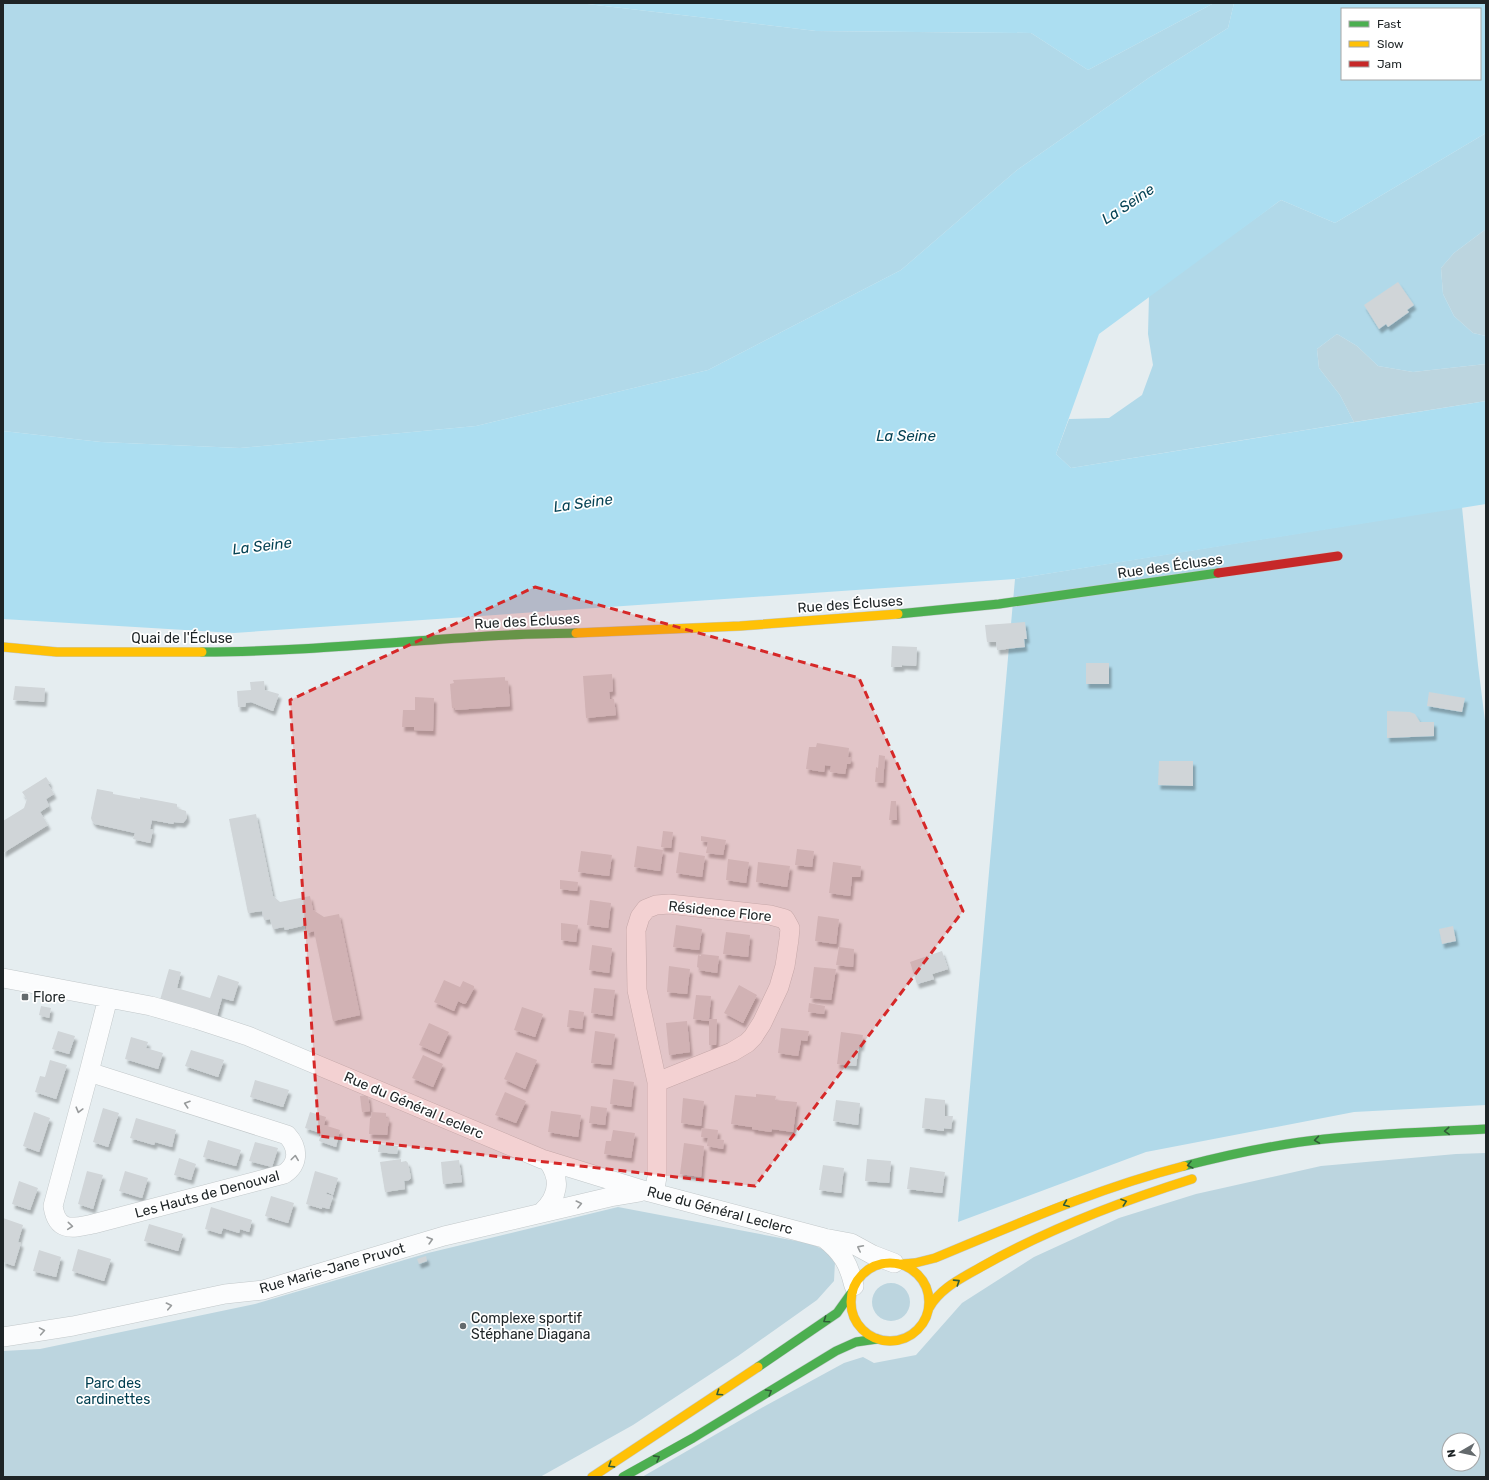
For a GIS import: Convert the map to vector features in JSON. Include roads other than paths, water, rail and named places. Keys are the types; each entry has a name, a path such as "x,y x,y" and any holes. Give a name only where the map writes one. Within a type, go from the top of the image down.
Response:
{"main road":[{"name":"Rue des Écluses","path":"360,646 489,636 740,626 905,614 998,604 1338,556"},
{"name":"Quai de l'Écluse","path":"3,647 57,652 236,652 360,646"},
{"path":"592,1477 796,1342 837,1313 863,1274 871,1268 882,1264 919,1262 935,1258 1072,1201 1158,1173 1224,1156 1275,1146 1324,1139 1486,1129"},
{"path":"623,1477 694,1438 836,1351 856,1342 878,1339 894,1341 910,1336 922,1324 936,1296 997,1257 1030,1240 1106,1208 1202,1176"},
{"path":"898,1264 915,1272 923,1281 928,1293 929,1308"},
{"path":"853,1289 851,1307 856,1322 867,1334 878,1339"}],"street":[{"name":"Résidence Flore","path":"650,1192 657,1177 657,1082 637,990 636,930 640,917 646,909 656,905 669,904 770,915 785,919 790,928 785,966 779,987 753,1037 747,1043 732,1052 657,1082"},
{"name":"Rue du Général Leclerc","path":"3,978 151,1006 196,1019 248,1036 548,1161 650,1192 824,1238 851,1243 898,1264"},
{"name":"Les Hauts de Denouval","path":"89,1072 287,1135 295,1145 296,1161 290,1170 284,1174 93,1224 74,1228 59,1223 53,1206 108,998"},
{"path":"541,1214 550,1206 556,1192 555,1174 548,1161"},
{"name":"Rue Marie-Jane Pruvot","path":"3,1337 73,1326 225,1294 263,1290 444,1236 610,1197 650,1192"},
{"name":"Rue du Général Leclerc","path":"824,1238 839,1250 845,1259 853,1289"}],"water":[{"path":"579,3 1214,3 1088,70 1031,33 816,31"},
{"name":"La Seine","path":"1234,3 1486,3 1486,133 1335,223 1281,200 1099,334 1056,454 1071,468 1486,401 1486,504 1015,579 234,633 3,619 3,431 101,442 240,448 476,426 708,370 901,270 1017,170 1150,77 1228,28"}],"place":[{"name":"Flore","path":"25,997"},
{"name":"Complexe sportif Stéphane Diagana","path":"463,1326"}],"park label":[{"name":"Parc des cardinettes","path":"113,1392"}]}
